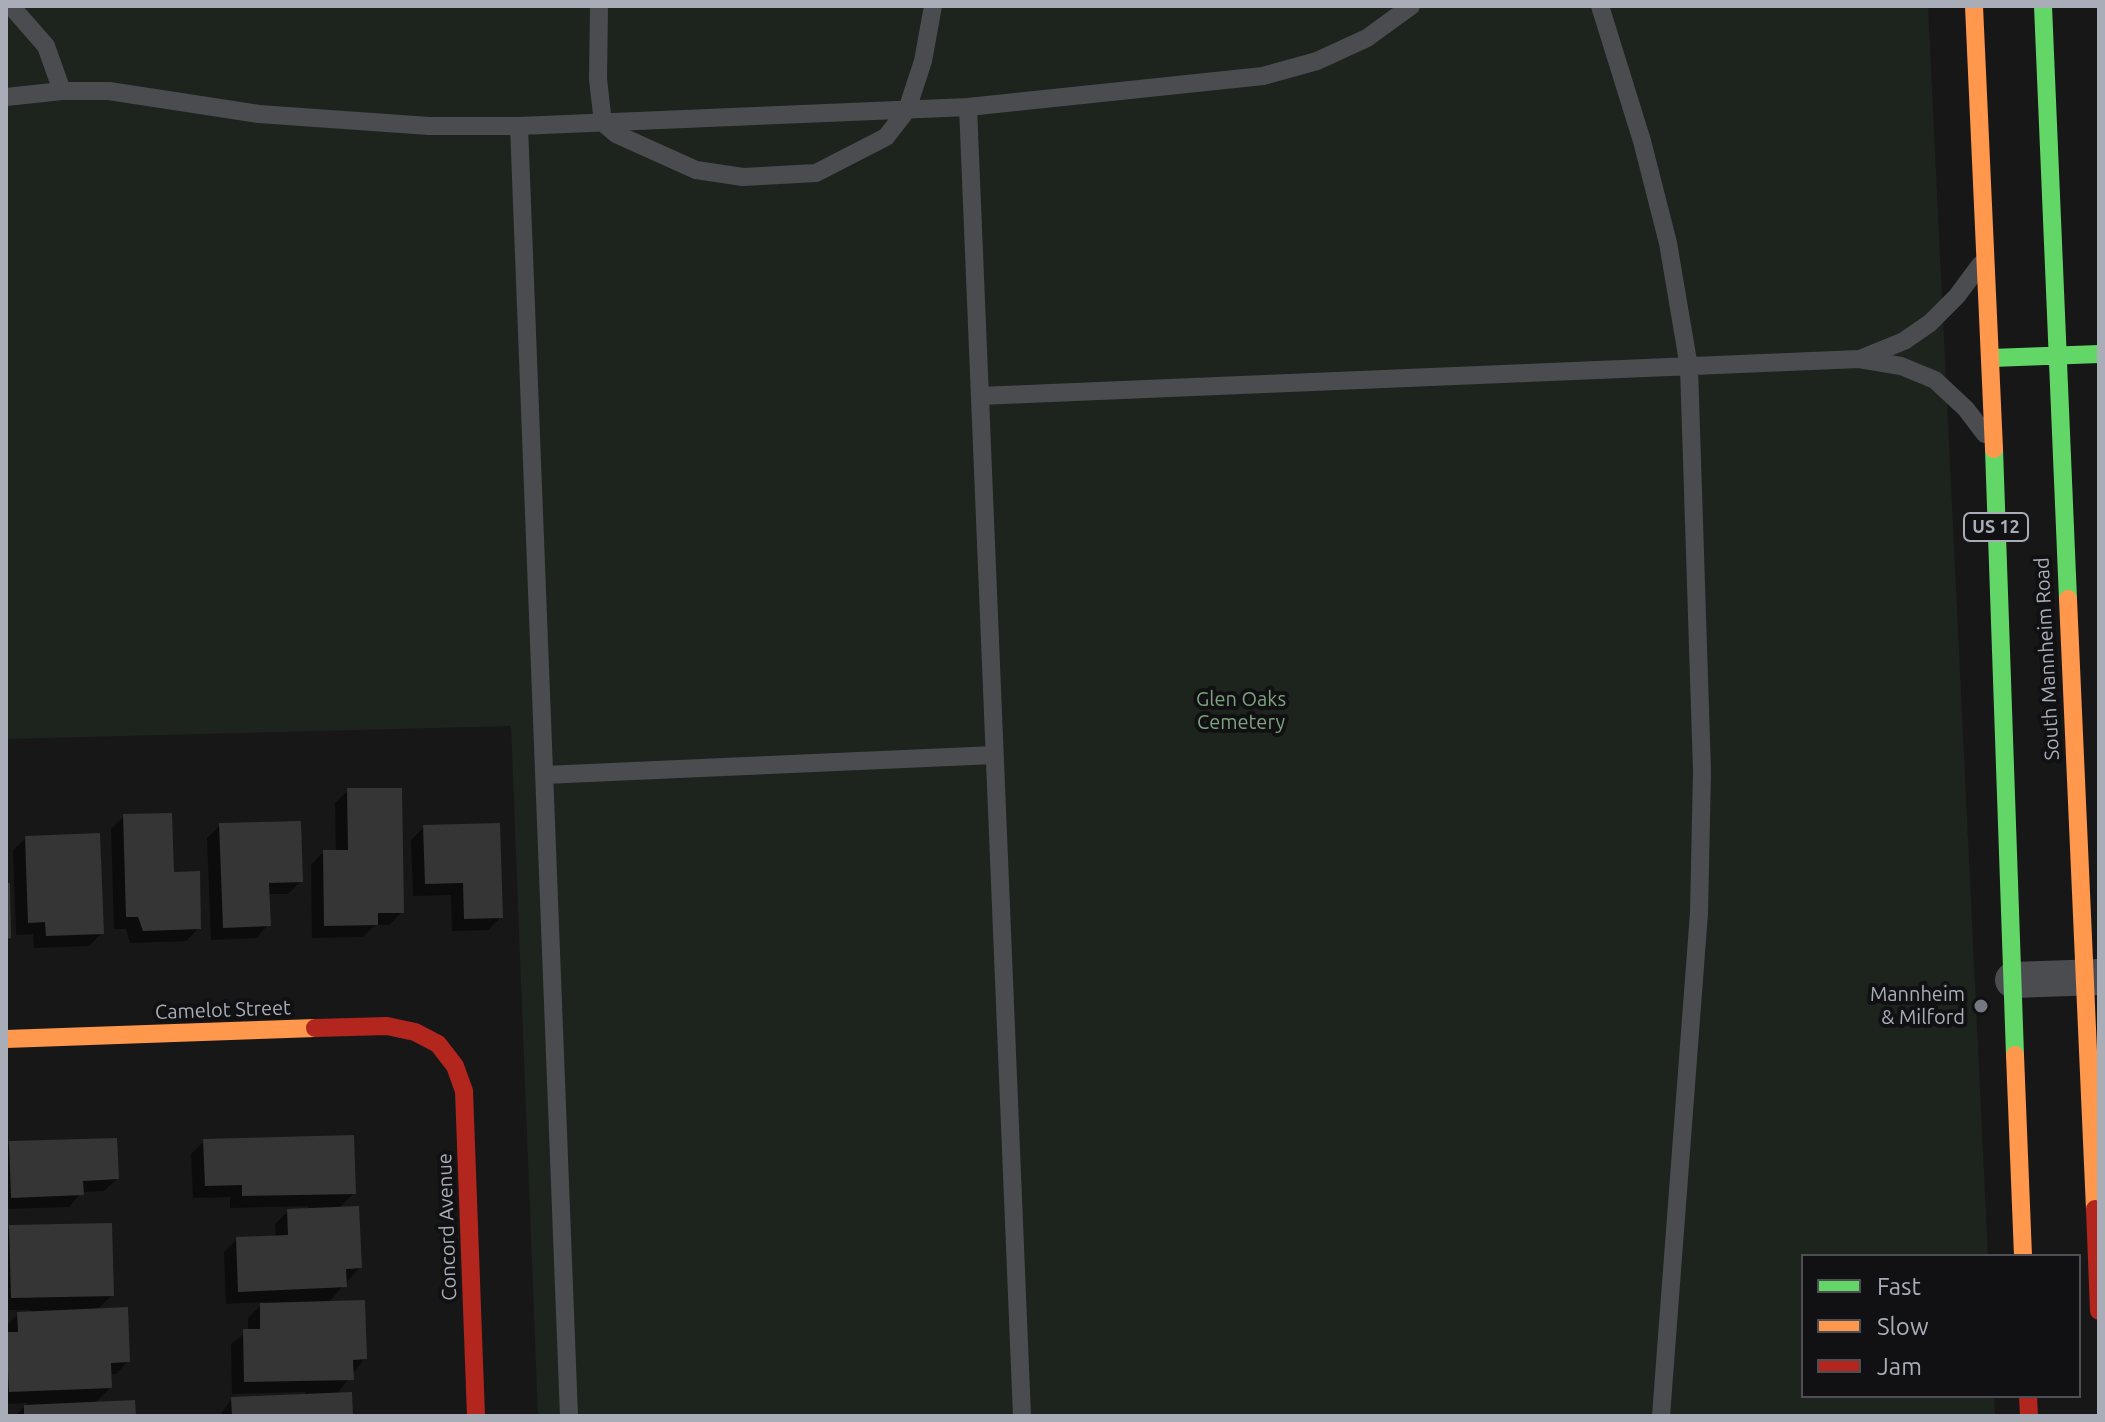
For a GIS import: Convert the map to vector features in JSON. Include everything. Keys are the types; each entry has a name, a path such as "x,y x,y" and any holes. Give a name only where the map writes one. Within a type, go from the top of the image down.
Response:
{"main road":[{"name":"US 12","path":"1974,6 1992,358 2000,695 2023,1254"},
{"name":"South Mannheim Road","path":"2043,6 2056,356 2091,977 2099,1311"},
{"path":"1992,358 2099,354"},
{"name":"Camelot Street","path":"6,1039 387,1026 415,1032 438,1044"},
{"name":"Concord Avenue","path":"438,1044 455,1066 464,1091 476,1416"}],"street":[{"path":"2013,980 2091,977"}],"lane":[{"path":"11,6 46,46 62,91"},
{"path":"599,6 598,79 603,123 616,134 696,170 772,177 816,173 849,159 886,137 907,110 923,61 933,6"},
{"path":"6,97 62,91 109,91 334,121 519,126 968,107 1263,76 1317,61 1342,50 1367,38 1411,6"},
{"path":"1600,6 1642,141 1668,243 1689,367 1701,756 1699,913 1661,1416"},
{"path":"968,107 1022,1416"},
{"path":"519,126 569,1416"},
{"path":"1859,359 1904,341 1930,323 1957,296 1981,262 1985,229"},
{"path":"980,396 1859,359 1901,366 1935,380 1966,409 1994,445"},
{"path":"544,775 994,755"}],"green space":[{"name":"Glen Oaks Cemetery","path":"6,6 1928,6 1988,1254 1801,1254 1801,1398 1994,1398 1995,1416 538,1416 511,726 6,739"}],"building":[{"path":"347,788 402,788 404,913 378,913 378,925 324,926 323,850 348,850"},
{"path":"172,813 174,872 200,871 201,929 143,931 138,917 126,917 123,814"},
{"path":"301,821 303,882 269,883 271,926 223,928 219,823"},
{"path":"500,823 503,918 464,919 463,883 425,884 423,825"},
{"path":"100,833 104,934 46,936 45,922 28,923 25,836"},
{"path":"6,883 10,883 11,938 6,939"},
{"path":"354,1135 356,1194 242,1196 242,1185 205,1186 203,1139"},
{"path":"117,1138 119,1179 83,1181 84,1195 11,1198 9,1141"},
{"path":"359,1206 362,1268 346,1269 347,1287 238,1292 236,1237 288,1235 287,1209"},
{"path":"112,1223 114,1296 11,1298 9,1225"},
{"path":"365,1300 367,1359 353,1360 354,1380 244,1382 243,1329 260,1329 260,1303"},
{"path":"128,1307 130,1362 111,1363 112,1388 9,1392 6,1332 18,1332 17,1312"},
{"path":"352,1392 353,1416 232,1416 231,1397"},
{"path":"135,1400 136,1416 24,1416 24,1405"}],"traffic: fast":[{"path":"2043,6 2068,599"},
{"path":"1992,358 2099,354"},
{"path":"1994,449 2015,1055"}],"traffic: slow":[{"path":"1974,6 1994,449"},
{"path":"2068,599 2095,1209"},
{"path":"6,1039 315,1028"},
{"path":"2015,1055 2023,1254"}],"traffic: jam":[{"path":"315,1028 387,1026 415,1032 438,1044 455,1066 464,1091 476,1416"},
{"path":"2095,1209 2099,1311"},
{"path":"2028,1398 2029,1416"}],"place":[{"name":"Mannheim & Milford","path":"1981,1006"}]}
